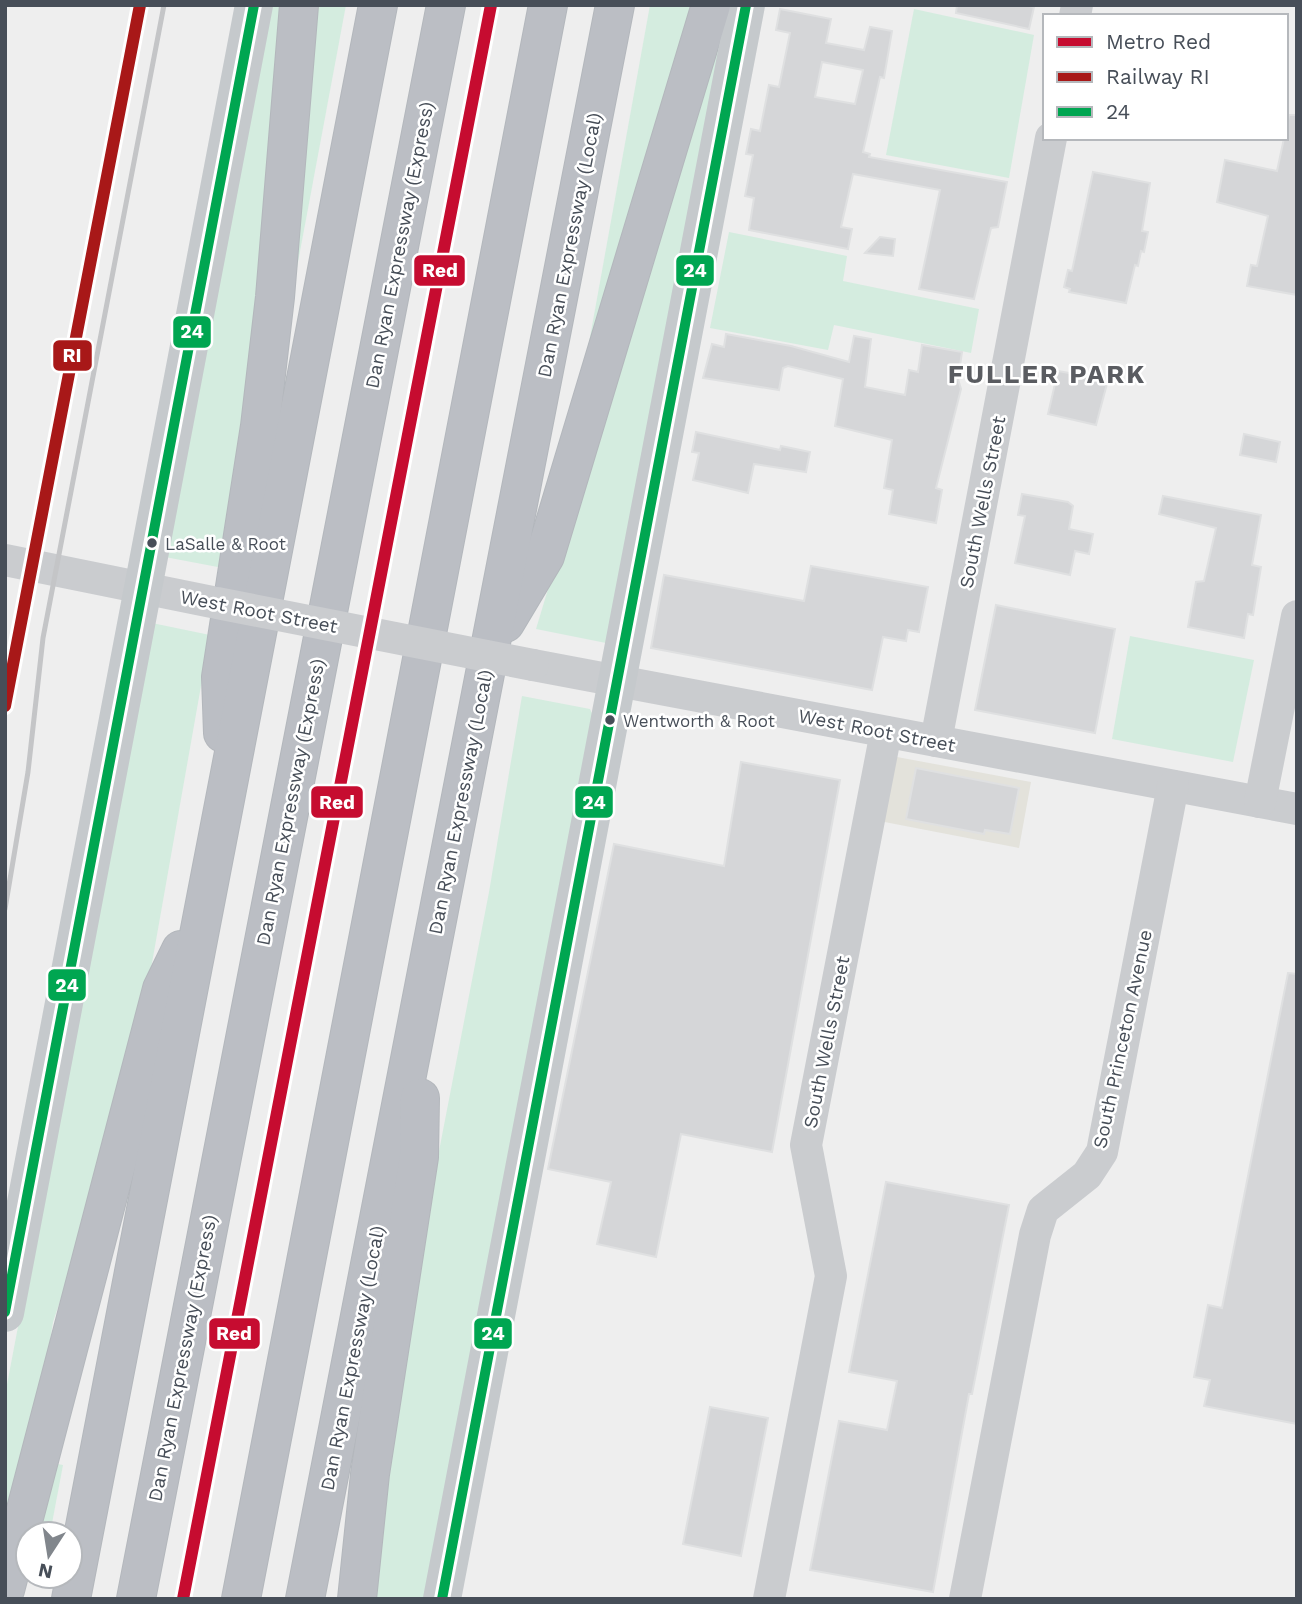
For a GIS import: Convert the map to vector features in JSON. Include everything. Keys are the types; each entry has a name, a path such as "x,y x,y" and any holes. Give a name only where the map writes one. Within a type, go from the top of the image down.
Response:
{"highway":[{"path":"225,798 221,677 260,426 275,297 299,5"},
{"path":"71,1599 379,5"},
{"name":"Dan Ryan Expressway (Express)","path":"136,1599 446,5"},
{"path":"241,1599 548,5"},
{"name":"Dan Ryan Expressway (Local)","path":"305,1599 615,5"},
{"path":"492,646 545,556 711,5"},
{"path":"5,1590 162,989 206,898"},
{"path":"357,1599 370,1474 419,1157 423,986"}],"main road":[{"path":"5,1313 254,5"},
{"path":"442,1599 746,5"}],"street":[{"name":"South Wells Street","path":"936,741 1051,140"},
{"name":"West Root Street","path":"5,560 619,682 1297,809"},
{"path":"1260,802 1297,616"},
{"name":"South Wells Street","path":"769,1599 831,1276 806,1145 886,732"},
{"name":"South Princeton Avenue","path":"965,1599 1035,1235 1043,1210 1087,1175 1102,1152 1173,786"}],"shaded area":[{"path":"881,754 1031,782 1019,848 869,819"}],"green space":[{"path":"270,5 286,5 254,360 223,568 165,557"},
{"path":"313,5 346,5 296,273"},
{"path":"650,5 697,5 585,365"},
{"path":"724,5 733,5 611,644 536,629"},
{"path":"914,9 1034,35 1009,178 886,155"},
{"path":"729,232 847,256 843,281 979,309 971,353 834,325 828,350 710,328"},
{"path":"152,623 210,635 152,963 126,1080 83,1233 53,1322 36,1427 5,1540 5,1395"},
{"path":"1130,636 1254,660 1233,762 1112,739"},
{"path":"522,696 590,709 595,720 425,1599 371,1599 407,1317 489,892"},
{"path":"52,1463 63,1465 53,1520 37,1520"}],"building":[{"path":"957,5 1034,7 1029,29 956,13"},
{"path":"780,9 831,19 826,43 864,50 870,27 892,31 884,78 880,77 863,152 870,154 869,157 1007,182 998,227 991,228 974,299 919,289 940,190 853,174 841,227 852,229 848,249 749,230 754,198 745,196 753,155 746,154 751,129 760,131 769,85 779,87 790,33 776,30","holes":["822,62 863,70 855,104 815,97"]},
{"path":"1289,115 1297,115 1297,295 1247,286 1251,265 1257,266 1268,216 1217,202 1225,160 1277,171 1284,140 1288,140"},
{"path":"1093,172 1150,183 1142,231 1148,232 1144,252 1141,251 1138,266 1135,265 1126,303 1069,292 1070,289 1064,287 1068,270 1072,271"},
{"path":"880,237 895,239 893,256 865,253"},
{"path":"726,334 791,346 849,362 854,336 871,339 865,387 905,395 909,370 918,372 922,345 962,352 958,379 961,389 936,488 942,490 936,523 889,514 893,490 884,488 892,440 835,426 843,379 788,366 783,368 779,390 703,378 712,344 724,347"},
{"path":"1058,371 1108,380 1096,425 1048,414"},
{"path":"696,432 780,450 781,446 810,452 806,472 754,464 748,493 693,480 699,453 692,452"},
{"path":"1244,434 1280,442 1276,462 1240,455"},
{"path":"1022,494 1068,502 1073,506 1069,529 1093,534 1089,554 1075,551 1070,575 1015,563 1025,516 1018,515"},
{"path":"1163,496 1261,515 1252,565 1261,567 1253,615 1248,614 1244,638 1188,627 1196,582 1204,581 1216,528 1159,514"},
{"path":"811,566 928,587 919,632 908,630 906,641 883,637 872,690 651,648 664,575 804,601"},
{"path":"996,605 1115,629 1095,733 975,710"},
{"path":"741,762 840,780 772,1152 681,1134 656,1257 597,1244 611,1182 548,1169 614,844 724,866"},
{"path":"916,768 1019,788 1010,834 985,830 984,834 906,819"},
{"path":"1288,973 1297,974 1297,1424 1204,1406 1210,1380 1194,1377 1208,1305 1222,1308"},
{"path":"886,1182 1009,1205 972,1394 969,1394 933,1592 810,1570 839,1421 887,1430 897,1381 849,1372"},
{"path":"710,1407 768,1418 741,1556 683,1544"}],"railway":[{"path":"5,909 28,772 43,638 164,5"}],"metro line":[{"name":"Red","path":"183,1599 491,5"}],"rail line":[{"name":"RI","path":"5,706 140,5"}],"transit line":[{"name":"24","path":"5,1312 254,5"},
{"name":"24","path":"442,1599 746,5"}],"place":[{"name":"LaSalle & Root","path":"152,543"},
{"name":"Wentworth & Root","path":"610,720"}],"district":[{"name":"FULLER PARK","path":"1047,374"}]}
